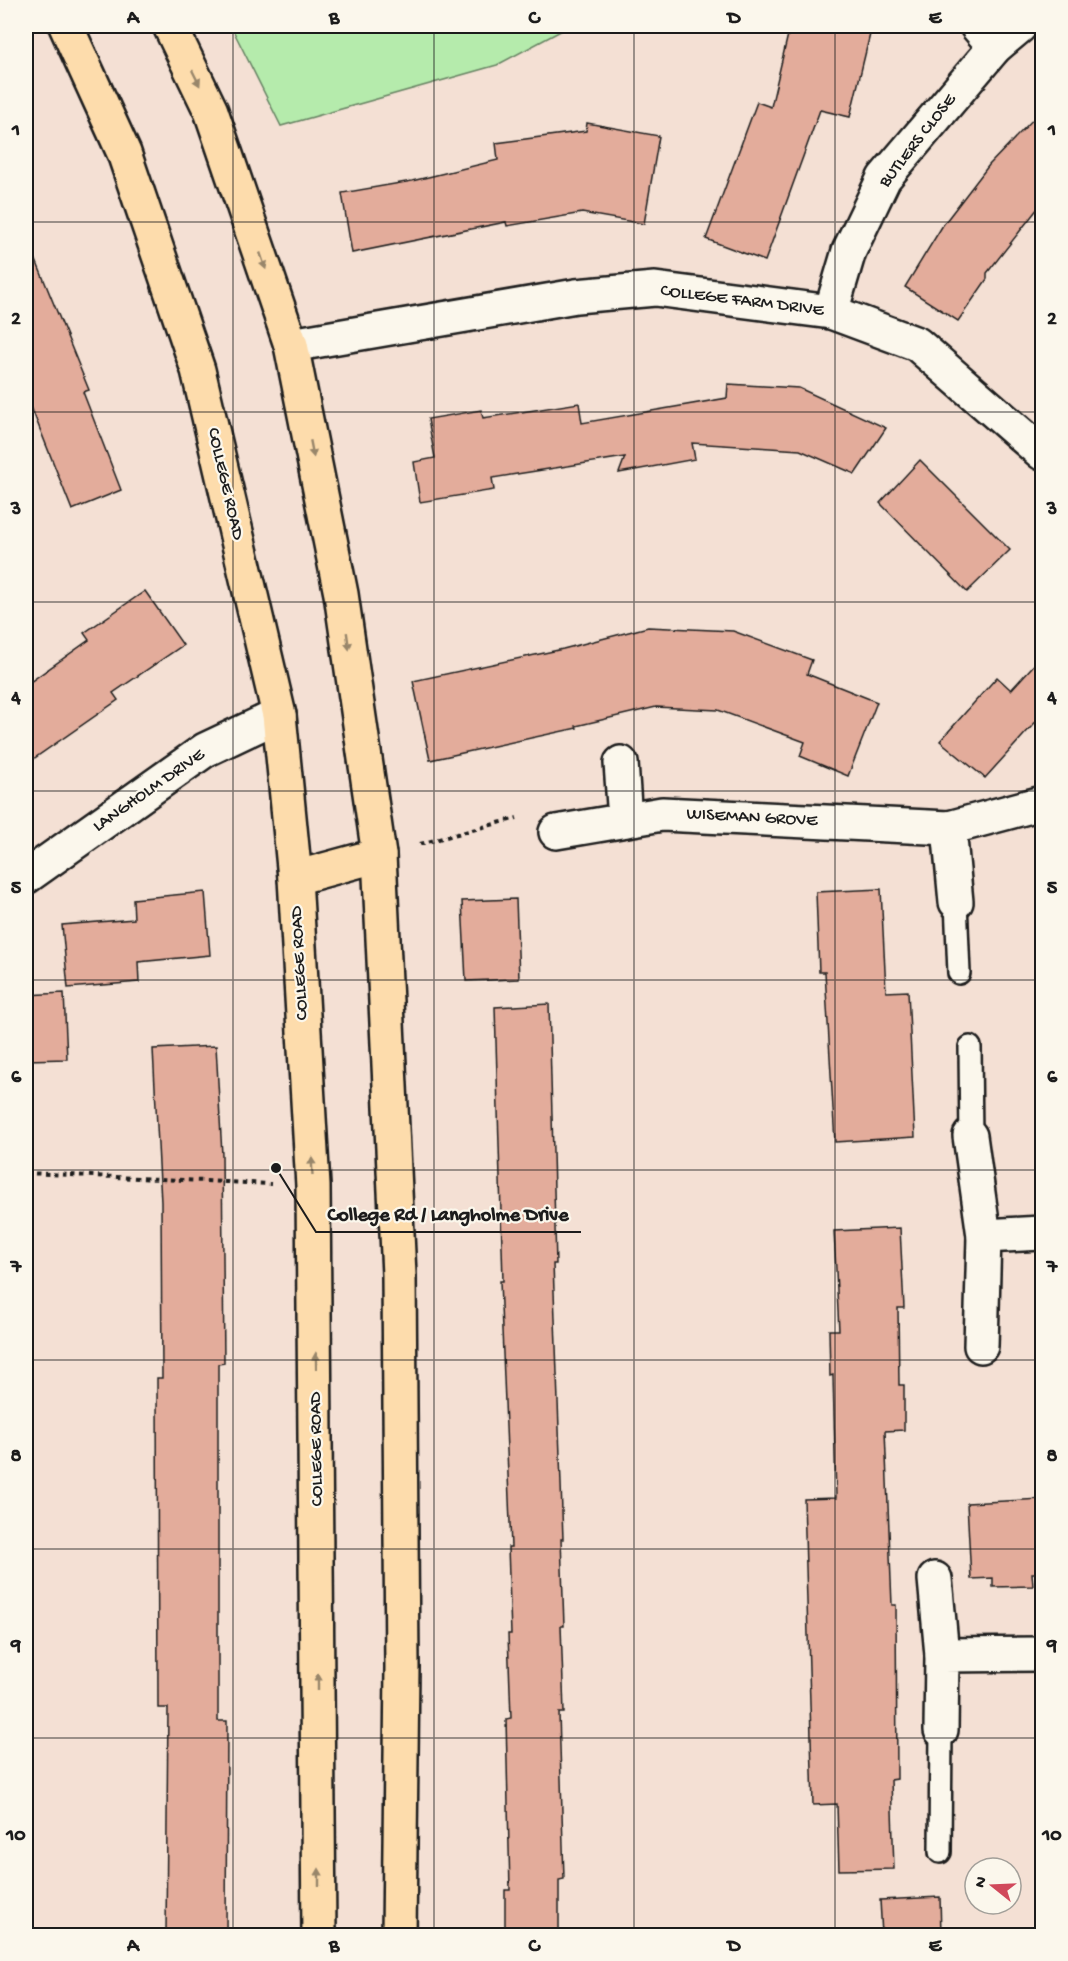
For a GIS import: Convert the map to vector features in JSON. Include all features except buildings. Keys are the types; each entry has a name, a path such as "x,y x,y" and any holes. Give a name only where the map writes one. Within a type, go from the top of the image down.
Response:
{"main road":[{"name":"COLLEGE ROAD","path":"66,26 124,153 198,370 279,715 295,878 313,1186 319,1935"},
{"path":"170,26 211,111 291,345 341,594 379,855 399,1275 402,1655 399,1935"},
{"path":"295,878 379,855"}],"street":[{"name":"BUTLERS CLOSE","path":"831,312 849,252 884,178 986,36 1020,26"},
{"name":"COLLEGE FARM DRIVE","path":"291,345 576,296 655,290 831,312 917,344 1042,453"},
{"name":"LANGHOLM DRIVE","path":"26,877 205,750 279,715"},
{"path":"621,763 625,820"},
{"name":"WISEMAN GROVE","path":"556,832 662,814 949,828 1042,803"},
{"path":"949,828 956,902"},
{"path":"970,1140 984,1236 981,1346"},
{"path":"984,1236 1042,1233"},
{"path":"935,1579 942,1655 941,1730"},
{"path":"942,1655 1042,1654"}],"lane":[{"path":"956,902 959,973"},
{"path":"970,1047 970,1140"},
{"path":"940,1852 941,1730"}],"path":[{"path":"379,855 543,811 556,832"},
{"path":"26,1173 313,1186"}],"green space":[{"path":"231,26 570,26 497,65 281,126"}],"place":[{"name":"College Rd / Langholme Drive","path":"276,1168"}]}
